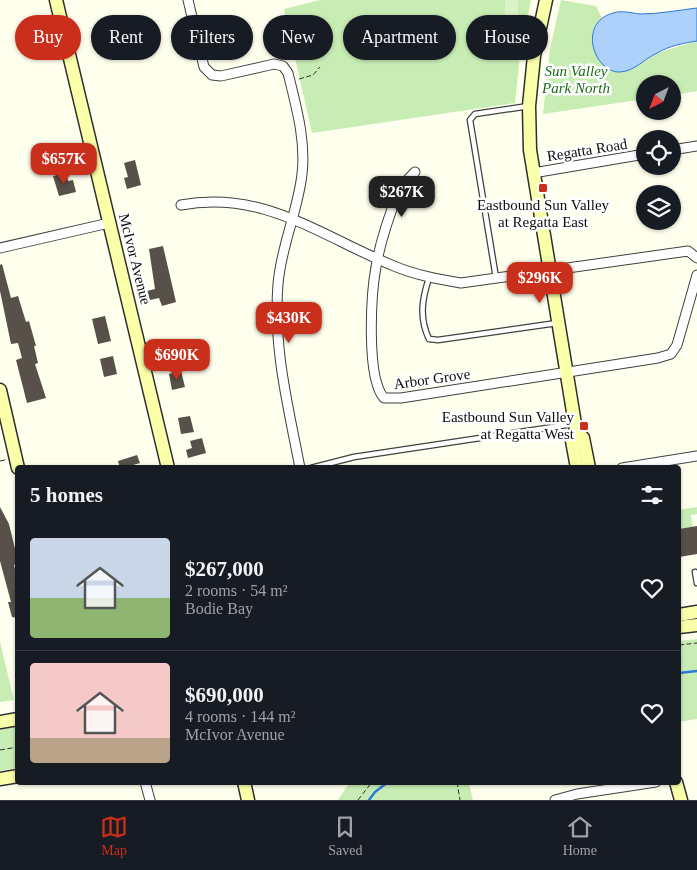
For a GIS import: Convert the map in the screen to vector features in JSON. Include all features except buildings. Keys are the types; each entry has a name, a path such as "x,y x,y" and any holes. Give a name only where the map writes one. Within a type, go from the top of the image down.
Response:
{"street":[{"name":"McIvor Avenue","path":"56,0 167,465"},
{"path":"188,0 204,66 212,75 221,76 274,64 283,66 288,73 300,124 304,156 301,182 285,239 278,282 276,318 278,352 299,465"},
{"path":"546,0 534,56 528,106 533,173 575,427 572,441 576,465"},
{"path":"681,149 697,146"},
{"name":"Regatta Road","path":"533,173 636,156"},
{"path":"378,259 399,191 414,172"},
{"path":"181,205 216,201 245,203 274,211 378,259 429,278 461,283 688,252 697,258"},
{"path":"0,248 109,223"},
{"name":"Arbor Grove","path":"378,259 372,294 372,360 378,392 384,398 401,398 566,373"},
{"path":"566,373 658,358 671,354 676,345 697,275"},
{"path":"0,394 17,465"},
{"path":"575,427 583,438 588,465"},
{"path":"641,465 697,456"},
{"path":"681,615 697,612"},
{"path":"681,627 697,625"},
{"path":"0,722 15,720"},
{"path":"0,779 15,776"},
{"path":"146,785 150,800"},
{"path":"245,785 248,800"},
{"path":"555,800 640,785"},
{"path":"677,785 681,800"}],"lane":[{"path":"496,279 470,120 475,114 528,106"},
{"path":"429,278 422,307 425,330 429,339 438,340 557,323"},
{"path":"323,465 354,457 575,427"},
{"path":"695,572 697,583"}],"path":[{"path":"299,79 314,76 320,67"},
{"path":"681,645 697,643"},
{"path":"0,750 15,748"},
{"path":"358,800 370,785"},
{"path":"458,785 460,800"}],"green space":[{"name":"Sun Valley Park North","path":"320,0 531,0 528,15 466,15 466,60 519,60 515,103 312,133 296,60 333,60 333,15 285,15 284,9"},
{"path":"505,0 518,0 518,15 505,15"},
{"name":"Sun Valley Park North","path":"561,0 596,6 602,18 592,33 633,68 657,53 697,41 697,91 681,94 681,75 636,75 636,100 543,114 550,49"},
{"path":"697,507 697,514 691,515 693,527 681,529 681,510"},
{"path":"697,639 697,719 681,722 681,641"},
{"path":"0,642 14,700 0,702"},
{"path":"15,724 15,768 0,771 0,727"},
{"path":"348,785 469,785 473,800 338,800"}],"water":[{"path":"697,8 697,41 666,48 625,71 611,70 603,65 593,47 595,27 602,18 613,13 647,14"}],"waterway":[{"path":"681,673 697,671"},
{"path":"369,800 384,785"}],"place":[{"name":"Eastbound Sun Valley at Regatta East","path":"543,188"},
{"name":"Eastbound Sun Valley at Regatta West","path":"584,426"}]}
